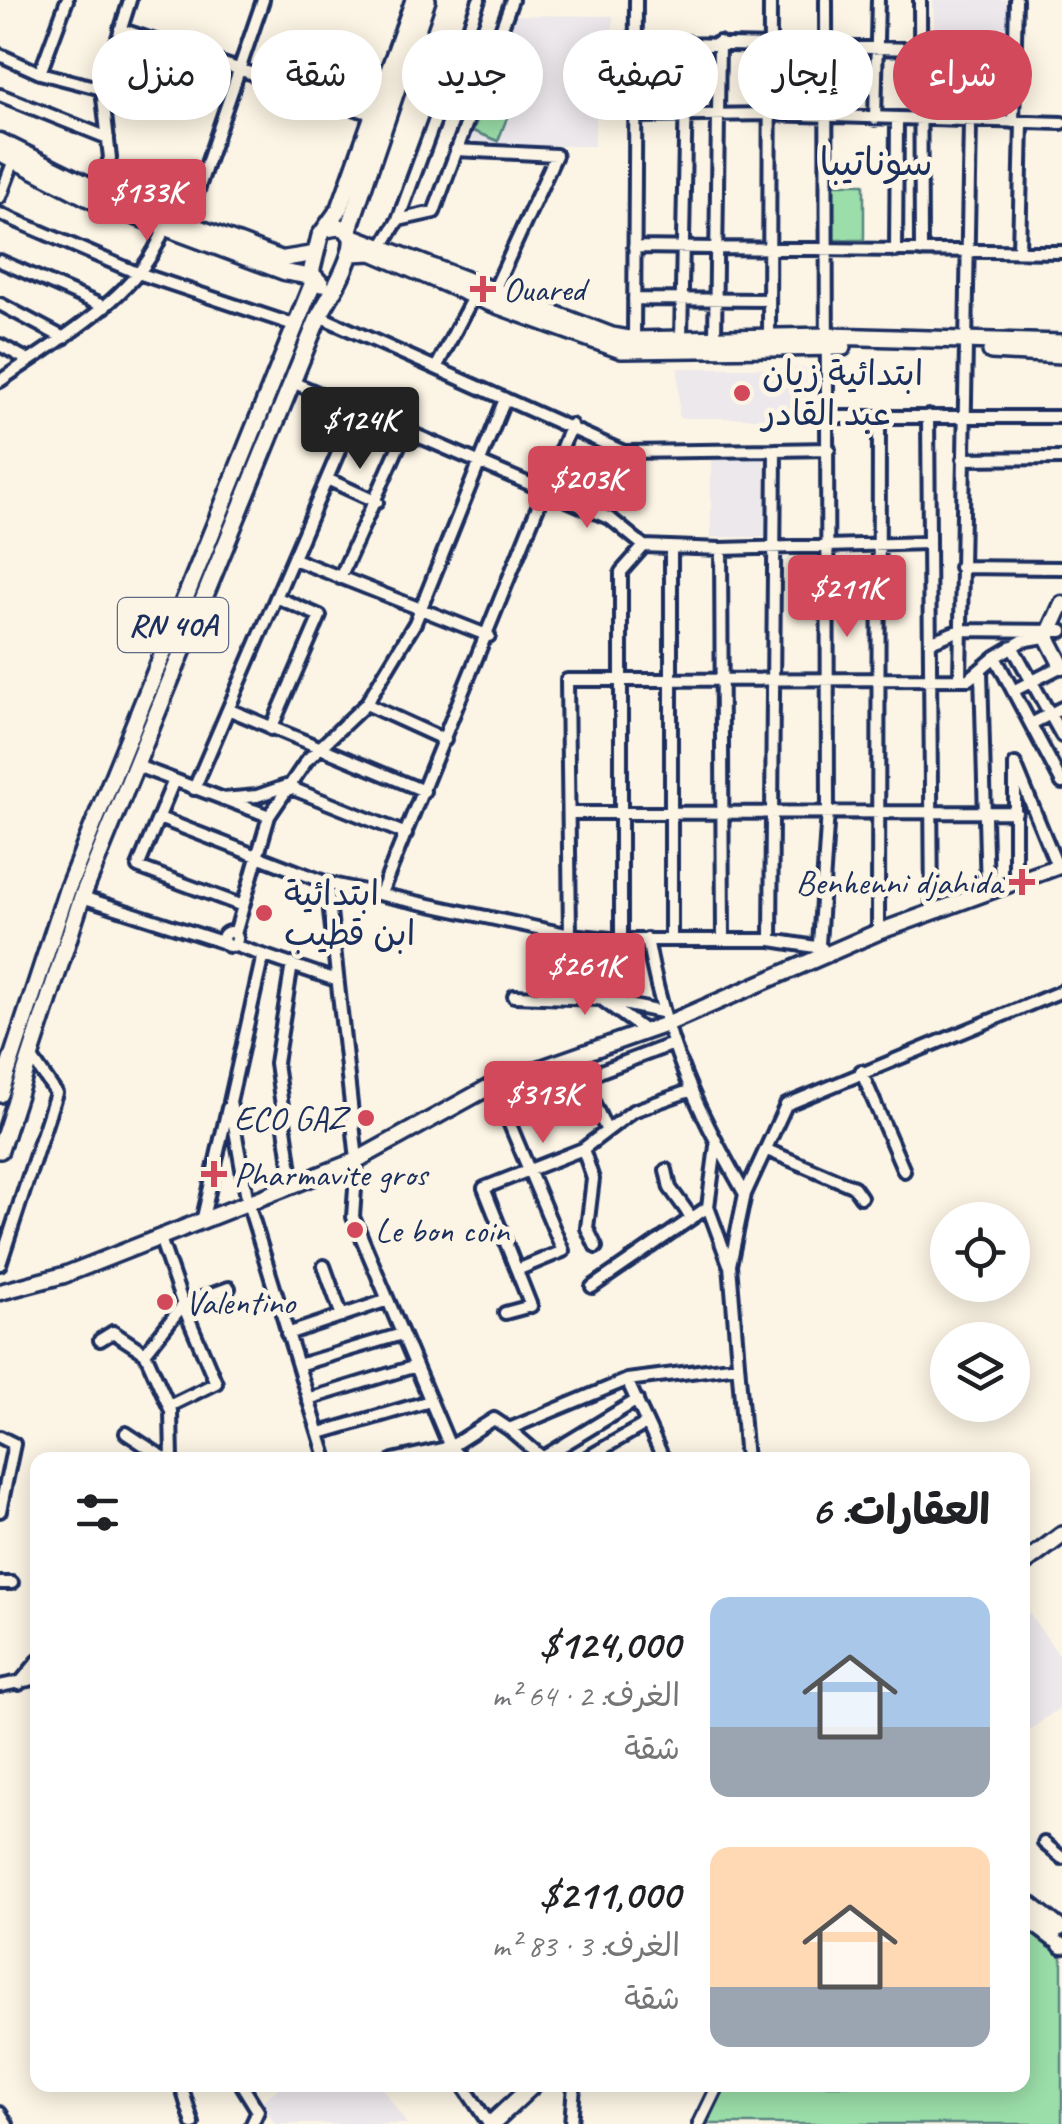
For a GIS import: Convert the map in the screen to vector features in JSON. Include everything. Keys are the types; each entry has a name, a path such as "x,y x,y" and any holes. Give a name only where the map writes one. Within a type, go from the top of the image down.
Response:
{"main road":[{"path":"382,92 414,0"},
{"path":"7,157 164,227 185,228 284,272 313,278 324,285 335,284 351,253 349,234 427,0"},
{"path":"313,278 313,254 340,208 372,120"},
{"path":"0,141 95,195 185,228 282,259 313,254"},
{"path":"327,230 338,227 486,295 634,340 768,337 1062,354"},
{"path":"351,253 372,252 621,350 830,341"},
{"name":"RN 40A","path":"0,1094 67,890 313,278"},
{"name":"RN 40A","path":"0,1150 82,897 335,284"},
{"path":"966,346 1062,343"},
{"path":"1062,604 1055,632 1062,666"},
{"path":"0,1292 64,1275 248,1204 357,1160 494,1085 645,1032 662,1018 823,950 1060,865"},
{"path":"1030,1559 1062,1535"},
{"path":"1030,1906 1060,1938"},
{"path":"1030,1920 1060,1938"},
{"path":"490,2124 525,2092"}],"street":[{"path":"40,73 67,0"},
{"path":"130,0 120,29 251,71"},
{"path":"185,228 262,0"},
{"path":"468,30 478,0"},
{"path":"500,30 512,0"},
{"path":"636,0 636,30"},
{"path":"770,0 770,30"},
{"path":"826,0 826,30"},
{"path":"878,0 875,120 893,120"},
{"path":"920,0 920,30"},
{"path":"1016,0 1019,251"},
{"path":"715,338 718,42 738,44"},
{"path":"873,49 893,49"},
{"path":"0,55 40,73 92,86"},
{"path":"0,95 108,138"},
{"path":"720,114 738,114"},
{"path":"95,195 110,158 106,120"},
{"path":"382,245 398,220 437,120"},
{"path":"398,220 434,212 466,120"},
{"path":"634,120 634,340"},
{"path":"681,338 684,120"},
{"path":"768,337 769,120"},
{"path":"159,818 327,882 381,893 389,899 570,936 771,940 823,950 828,811 830,417 824,120"},
{"path":"896,251 897,120"},
{"path":"921,252 920,120 1062,124"},
{"path":"960,679 970,122"},
{"path":"437,366 486,295 556,155 456,150"},
{"path":"0,197 7,157"},
{"path":"0,214 135,272 294,325"},
{"path":"0,380 105,307 159,247 164,227"},
{"path":"634,247 1062,252"},
{"path":"0,261 105,307"},
{"path":"634,299 768,300"},
{"path":"0,304 64,338"},
{"path":"319,316 636,455 829,450"},
{"path":"0,345 28,360"},
{"path":"292,382 611,519 644,546 928,543"},
{"path":"231,941 254,855 269,816 286,786 366,704 420,611 505,398"},
{"path":"194,789 356,411"},
{"path":"878,932 882,811 879,416"},
{"path":"928,416 932,911"},
{"path":"830,417 1062,417"},
{"path":"381,893 571,425"},
{"path":"340,578 405,432"},
{"path":"771,940 774,450"},
{"path":"963,458 1062,458"},
{"path":"328,479 377,502"},
{"path":"622,940 621,572 644,546"},
{"path":"671,548 671,938"},
{"path":"722,548 724,939"},
{"path":"294,559 488,636"},
{"path":"960,567 1062,568"},
{"path":"271,729 320,616 278,598"},
{"path":"930,642 960,630 1055,632"},
{"path":"570,936 567,680 960,679 982,672 1012,646 1055,632"},
{"path":"1012,646 1062,736"},
{"path":"996,657 1062,783"},
{"path":"1013,691 1062,666"},
{"path":"982,672 986,890"},
{"path":"366,704 445,740"},
{"path":"1032,724 1062,708"},
{"path":"230,710 424,791"},
{"path":"1049,756 1062,750"},
{"path":"1014,881 1015,764 1060,865"},
{"path":"137,766 269,816"},
{"path":"174,780 138,866 242,906"},
{"path":"223,799 257,796 286,786 406,834"},
{"path":"569,813 1016,812"},
{"path":"327,882 357,1160 353,1217 455,1452"},
{"path":"82,897 231,941 336,980"},
{"path":"647,939 670,1045 689,1091 745,1194"},
{"path":"202,1222 263,955"},
{"path":"292,964 276,1063 293,1185"},
{"path":"730,1265 745,1194 786,1106 861,1071 1062,990"},
{"path":"514,996 600,999 662,1018"},
{"path":"600,999 645,1032"},
{"path":"516,1270 563,1252 532,1169 503,1108 670,1045"},
{"path":"0,1264 56,1093 32,1058"},
{"path":"542,1068 550,1089"},
{"path":"861,1071 904,1171"},
{"path":"582,1076 606,1129"},
{"path":"506,1313 531,1306 484,1188 583,1148 633,1112 689,1091"},
{"path":"230,1102 248,1204 325,1452"},
{"path":"716,1144 708,1207 730,1265 745,1452"},
{"path":"583,1148 594,1189 587,1228 596,1247"},
{"path":"766,1150 854,1187 861,1197"},
{"path":"666,1170 670,1188 691,1217"},
{"path":"592,1286 708,1207"},
{"path":"160,1238 216,1383 169,1406"},
{"path":"324,1266 342,1316"},
{"path":"145,1353 184,1304 229,1288"},
{"path":"287,1334 388,1300"},
{"path":"100,1340 113,1332 145,1353 169,1406 170,1452"},
{"path":"298,1365 402,1334"},
{"path":"308,1398 416,1366"},
{"path":"509,1428 628,1380 738,1366"},
{"path":"628,1380 657,1452"},
{"path":"555,1452 637,1400"},
{"path":"320,1434 430,1402"},
{"path":"428,1452 450,1447 494,1419 536,1452"},
{"path":"597,1452 648,1423"},
{"path":"126,1433 157,1452"},
{"path":"0,1437 14,1444 0,1510"},
{"path":"18,1684 30,1670"},
{"path":"0,1686 30,1680"},
{"path":"1044,1843 1062,1858"},
{"path":"183,2092 193,2124"},
{"path":"246,2092 258,2112 252,2124"},
{"path":"468,2092 490,2124"},
{"path":"571,2124 573,2092"},
{"path":"699,2124 715,2092"},
{"path":"0,2112 7,2124"}],"shaded area":[{"path":"933,0 1007,0 1007,30 934,30"},
{"path":"512,15 613,16 613,30 563,30 563,120 596,120 594,146 465,145 474,120 543,120 543,30 507,30"},
{"name":"ابتدائية زيان عبد القادر","path":"678,368 806,368 806,418 679,418"},
{"path":"711,453 765,453 766,537 711,537"},
{"path":"1030,1615 1062,1659 1062,1706 1030,1730"},
{"path":"274,2092 385,2092 407,2124 275,2124 261,2102"}],"green space":[{"path":"477,120 506,120 498,141 473,131"},
{"path":"833,184 864,184 864,240 833,240"},
{"path":"1030,1932 1062,1957 1062,2124 704,2124 718,2092 1030,2092"}],"place":[{"name":"Ouared","path":"483,289"},
{"name":"ابتدائية زيان عبد القادر","path":"742,393"},
{"name":"Benhenni djahida","path":"1022,882"},
{"name":"ابتدائية ابن قطيب","path":"264,913"},
{"name":"ECO GAZ","path":"366,1118"},
{"name":"Pharmavite gros","path":"214,1174"},
{"name":"Le bon coin","path":"355,1230"},
{"name":"Valentino","path":"165,1302"}],"district":[{"name":"سوناتيبا","path":"876,162"}]}
